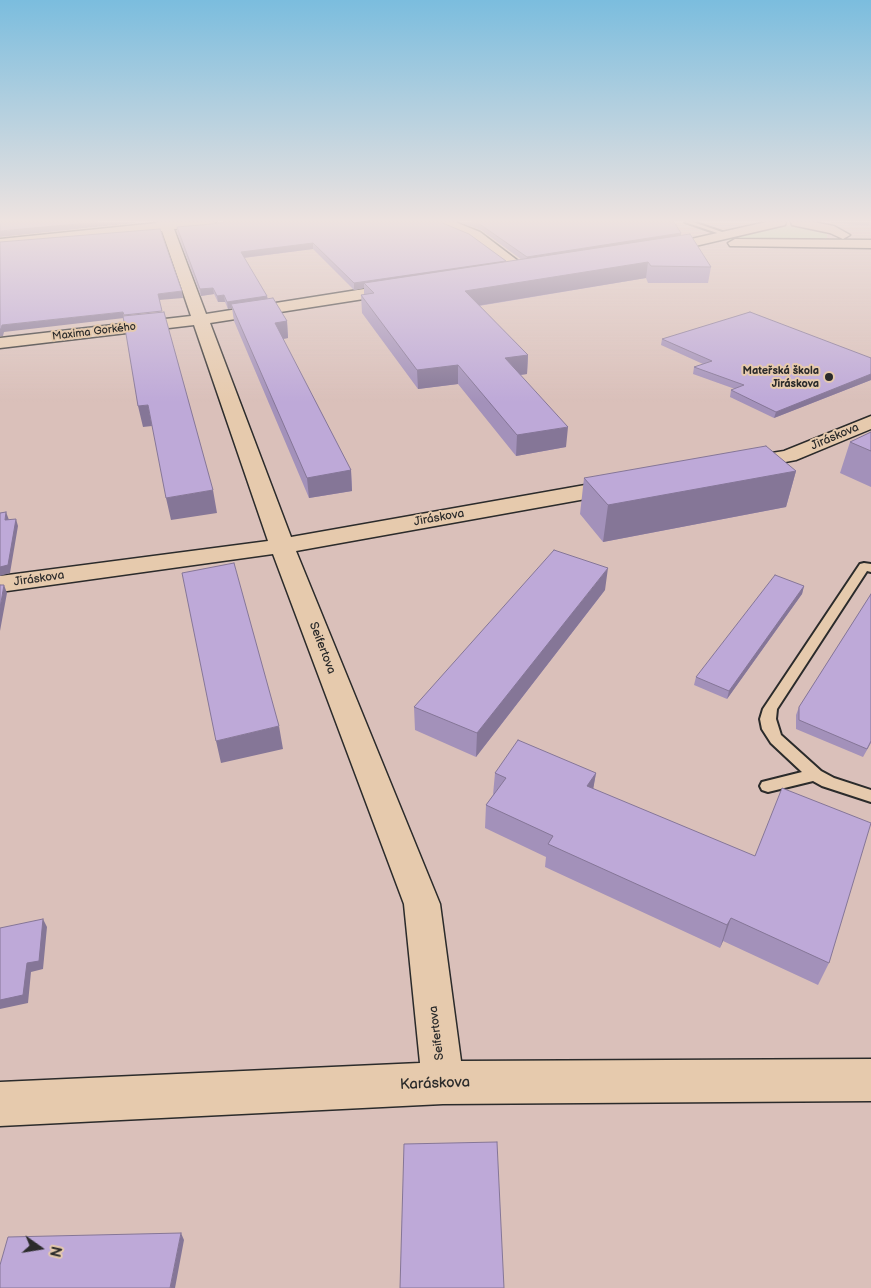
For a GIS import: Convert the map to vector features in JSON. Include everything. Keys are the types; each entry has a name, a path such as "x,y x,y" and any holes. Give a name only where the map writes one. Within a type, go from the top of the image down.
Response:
{"street":[{"name":"Seifertova","path":"186,282 282,546 422,904 443,1083"},
{"name":"Maxima Gorkého","path":"0,343 199,320 415,286"},
{"name":"Jiráskova","path":"723,468 789,456 871,422"},
{"name":"Jiráskova","path":"0,584 282,546 637,483"},
{"name":"Karáskova","path":"0,1104 443,1083 871,1080"}],"lane":[{"path":"871,568 864,567 770,709 768,719 770,729 776,739 815,775 828,782 871,796"},
{"path":"768,786 815,775"}],"building":[{"path":"0,282 179,282 182,291 158,294 162,311 124,315 123,312 2,325 0,329"},
{"path":"197,282 259,282 267,296 227,302 224,295 217,296 213,288 200,289"},
{"path":"521,282 465,291 528,355 505,358 568,427 517,435 458,365 417,370 361,295 374,293 364,283"},
{"path":"273,298 287,321 275,323 351,470 307,478 231,304"},
{"path":"164,312 213,490 166,498 148,405 138,406 123,316"},
{"path":"750,312 871,358 871,374 776,412 731,390 744,385 694,367 712,361 662,339"},
{"path":"871,432 871,451 850,442"},
{"path":"766,446 796,471 608,505 584,478"},
{"path":"6,512 5,520 16,519 8,565 0,567 0,513"},
{"path":"554,550 608,568 477,733 414,707"},
{"path":"234,563 279,726 216,741 182,573"},
{"path":"775,575 804,586 729,691 696,677"},
{"path":"0,585 4,585 0,608"},
{"path":"871,594 871,741 867,749 799,720 799,707"},
{"path":"518,740 596,773 587,786 755,856 782,788 871,823 829,963 731,918 727,925 548,844 553,836 486,805 506,778 495,773"},
{"path":"43,919 39,961 27,963 23,995 0,1000 0,928"},
{"path":"497,1142 504,1288 400,1288 404,1144"},
{"path":"181,1233 170,1288 0,1288 0,1265 8,1237"}],"place":[{"name":"Mateřská škola Jiráskova","path":"829,377"}]}
